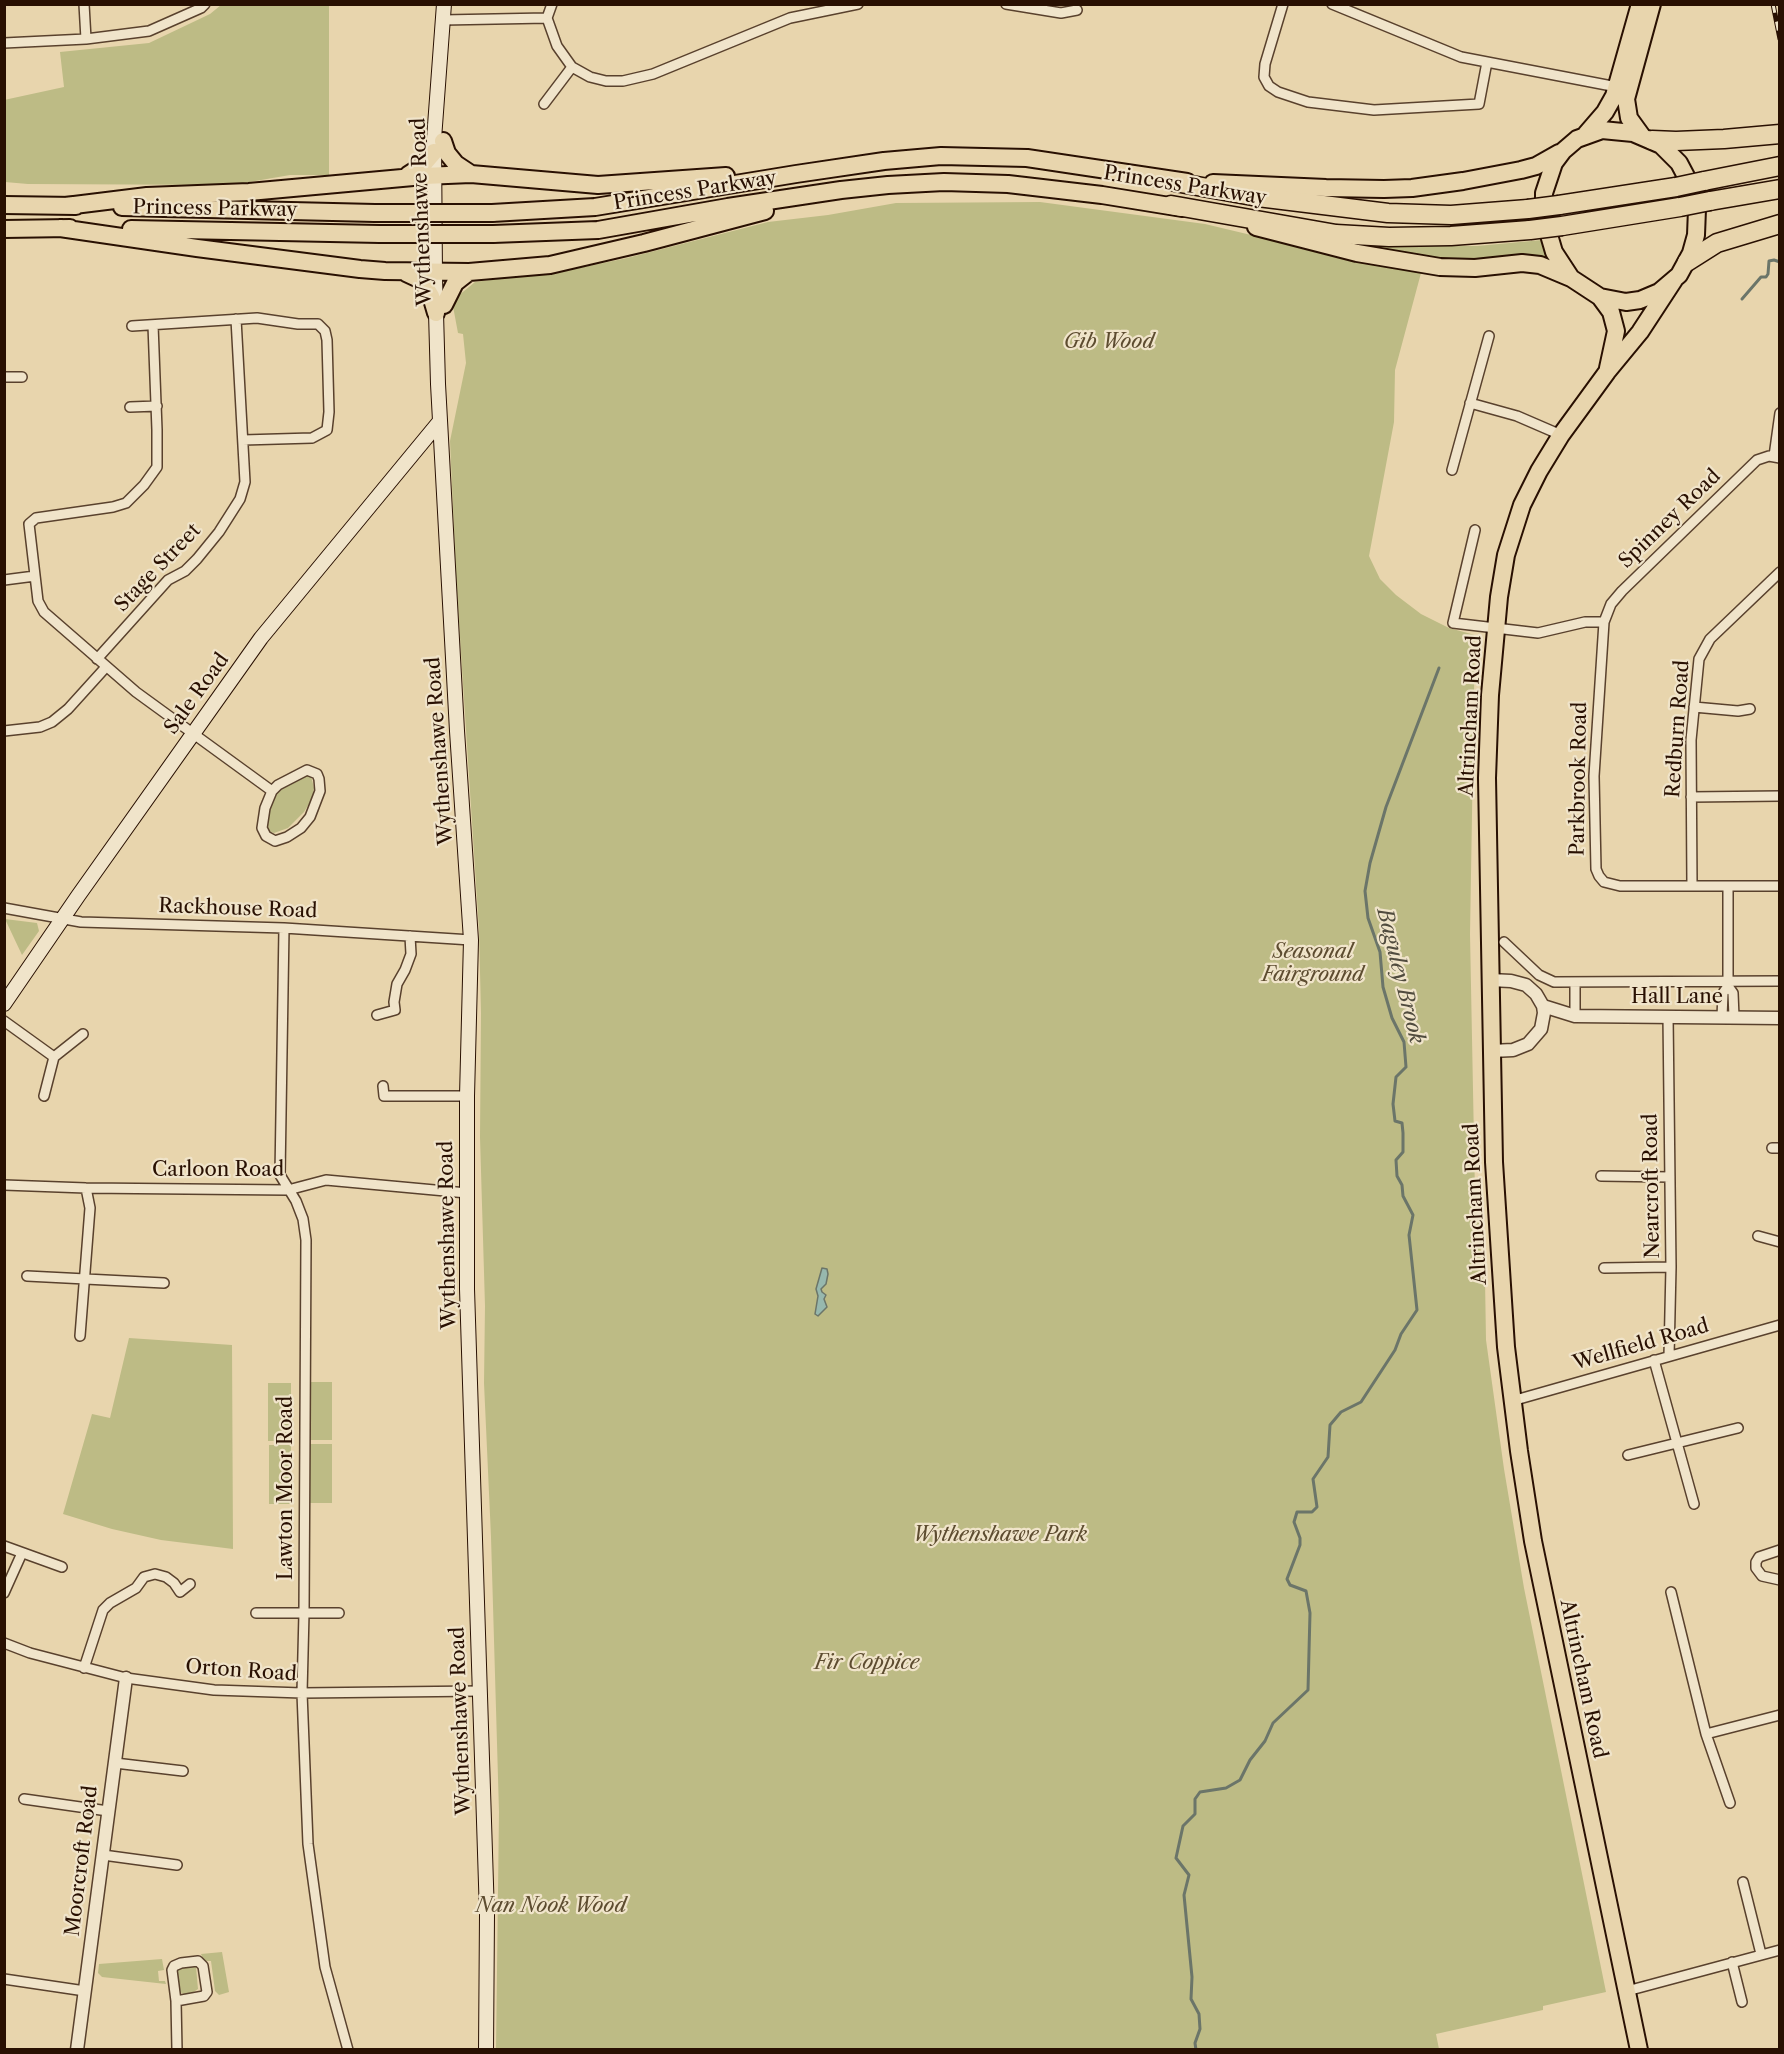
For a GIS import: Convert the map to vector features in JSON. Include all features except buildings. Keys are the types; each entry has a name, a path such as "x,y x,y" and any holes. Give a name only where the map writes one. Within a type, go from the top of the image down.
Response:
{"highway":[{"path":"1175,182 1326,188 1412,188 1454,183 1536,166 1585,135 1610,104 1617,87 1640,4"},
{"path":"1652,4 1626,99 1629,118 1647,138 1676,141 1724,140 1779,134"},
{"path":"1171,205 1358,253 1440,267 1475,268 1532,263 1571,278 1600,297 1626,302 1640,300 1659,292 1674,280 1687,262 1694,245 1697,226 1693,192 1685,172 1674,156 1647,138 1633,133 1610,130 1585,135"},
{"path":"404,177 422,166 438,146 456,164 471,174"},
{"path":"1563,151 1550,173 1544,193 1543,208 1550,243 1571,278"},
{"name":"Princess Parkway","path":"4,205 375,213 492,213 595,207 884,161 941,156 1027,158 1258,197 1359,210 1451,215 1559,205 1676,187 1779,166"},
{"path":"66,206 147,196 249,192 404,177 471,174 619,185 712,176 796,174"},
{"name":"Princess Parkway","path":"4,228 380,234 493,234 598,230 841,190 944,182 1008,184 1171,205 1336,234 1389,237 1472,236 1562,226 1779,189"},
{"path":"60,228 360,269 403,272 469,272 550,265 644,243 841,190"},
{"path":"1687,262 1718,243 1779,224"},
{"path":"403,272 421,280 440,309 454,283 469,272"},
{"name":"Altrincham Road","path":"1639,2049 1541,1583 1528,1513 1512,1401 1499,1256 1494,1162 1487,778 1496,630 1502,575 1522,505 1561,435 1607,372 1640,332 1674,280"},
{"name":"Altrincham Road","path":"1600,297 1611,312 1616,331 1607,372"}],"main road":[{"name":"Wythenshawe Road","path":"444,4 438,103 440,421 471,940 467,1096 468,1301 487,1915 486,2049"},
{"name":"Sale Road","path":"4,1004 261,638 440,421"}],"street":[{"path":"84,4 86,39"},
{"path":"4,43 86,39 149,31 201,8 205,4"},
{"path":"552,4 547,18 557,46 572,67 606,81 639,78 790,18 858,4"},
{"path":"1006,4 1061,14 1077,10"},
{"path":"1283,4 1265,64 1264,77 1269,86 1278,92 1308,102 1374,110 1479,105 1487,62"},
{"path":"1332,4 1461,57 1617,87"},
{"path":"443,20 547,18"},
{"path":"544,104 572,67"},
{"path":"132,326 257,318 298,324 318,324 325,331 329,412 327,430 312,438 243,440"},
{"name":"Stage Street","path":"97,660 168,580 185,571 219,532 240,499 245,482 236,320"},
{"path":"153,325 157,467 144,485 126,503 113,507 36,518 29,524 38,601 44,612 136,693 272,792"},
{"path":"1452,470 1489,336"},
{"path":"4,377 22,377"},
{"path":"1470,403 1517,416 1561,435"},
{"path":"130,407 156,406"},
{"path":"1777,457 1779,413"},
{"name":"Spinney Road","path":"1604,622 1611,604 1622,591 1757,460 1764,456 1777,457"},
{"path":"1475,530 1453,623 1496,630 1538,633 1585,622 1604,622"},
{"name":"Redburn Road","path":"1692,886 1691,797 1696,669 1705,645 1779,572"},
{"path":"4,580 35,576"},
{"name":"Parkbrook Road","path":"1604,622 1595,747 1597,873 1604,882 1615,885 1779,886"},
{"path":"4,731 40,727 52,722 68,710 106,668"},
{"path":"1694,707 1738,711 1750,709"},
{"path":"307,770 317,774 319,778 320,791 310,817 301,828 275,841 266,836 262,828 265,808 272,792 278,785 307,770"},
{"path":"1691,797 1779,796"},
{"path":"1728,886 1728,984 1733,993 1728,1017"},
{"name":"Rackhouse Road","path":"4,908 81,922 284,928 471,940"},
{"name":"Lawton Moor Road","path":"284,928 280,1175 296,1201 303,1219 306,1240 302,1693 308,1844 324,1967 348,2049"},
{"path":"377,1015 395,1010 397,984 411,954 410,936"},
{"path":"1504,942 1544,979 1554,982 1728,984 1779,981"},
{"name":"Hall Lane","path":"1490,980 1510,981 1526,986 1536,994 1543,1006 1572,1016"},
{"path":"1572,1016 1575,982"},
{"path":"1491,1051 1513,1050 1528,1044 1538,1034 1543,1024 1543,1006"},
{"name":"Hall Lane","path":"1543,1024 1572,1016 1779,1018"},
{"name":"Nearcroft Road","path":"1668,1016 1671,1267 1669,1356"},
{"path":"4,1021 54,1057"},
{"path":"44,1096 54,1057 84,1034"},
{"path":"384,1096 467,1096"},
{"path":"1601,1176 1670,1177"},
{"name":"Carloon Road","path":"4,1185 288,1190 326,1180 467,1193"},
{"path":"80,1336 90,1208 86,1188"},
{"path":"1758,1236 1779,1242"},
{"path":"1604,1268 1671,1267"},
{"path":"27,1276 164,1283"},
{"name":"Wellfield Road","path":"1512,1401 1779,1325"},
{"path":"1654,1360 1694,1504"},
{"path":"1628,1455 1738,1428"},
{"path":"4,1546 62,1567"},
{"path":"1779,1550 1759,1557 1756,1568 1762,1576 1779,1580"},
{"path":"4,1593 21,1552"},
{"path":"84,1668 103,1610 110,1603 136,1588 144,1577 155,1574 166,1577 180,1592 190,1584"},
{"path":"1671,1592 1706,1734 1731,1803"},
{"path":"256,1613 339,1613"},
{"name":"Orton Road","path":"4,1643 30,1653 126,1678 214,1690 302,1693 480,1691"},
{"name":"Moorcroft Road","path":"77,2049 126,1678"},
{"path":"1706,1734 1779,1715"},
{"path":"115,1763 183,1771"},
{"path":"24,1800 108,1811"},
{"path":"103,1855 177,1865"},
{"path":"1743,1882 1761,1954"},
{"path":"1627,1990 1779,1950"},
{"path":"176,2001 204,1996 207,1992 203,1966 198,1961 188,1961 174,1966 172,1971 176,2001 177,2049"},
{"path":"1732,1962 1742,2002"},
{"path":"4,1979 85,1991"}],"green space":[{"path":"221,5 329,5 329,175 290,175 232,185 5,182 4,100 64,87 60,52 149,43 210,14"},
{"name":"Wythenshawe Park","path":"1040,202 1205,224 1421,273 1395,370 1394,422 1369,556 1380,579 1421,614 1449,628 1475,635 1470,934 1475,1194 1480,1215 1481,1262 1485,1279 1486,1340 1524,1588 1606,1992 1543,2006 1543,2010 1436,2034 1439,2049 496,2049 499,1812 484,1383 485,1306 480,1137 479,930 456,576 450,441 466,363 463,334 458,333 452,301 475,282 584,267 768,222 828,215 896,203"},
{"path":"1542,240 1551,261 1471,262 1409,255 1341,243 1341,241 1409,246 1477,246"},
{"path":"306,774 311,776 314,788 312,799 304,812 288,828 274,833 269,831 266,817 276,794 284,786"},
{"path":"5,919 37,923 39,931 22,955"},
{"path":"129,1338 232,1345 233,1549 161,1540 112,1529 63,1514 92,1414 110,1418"},
{"path":"309,1382 332,1382 332,1440 309,1440"},
{"path":"268,1383 291,1383 291,1441 268,1441"},
{"path":"309,1444 332,1444 332,1503 309,1503"},
{"path":"269,1445 291,1445 291,1504 269,1504"},
{"path":"222,1952 229,1992 219,1995 215,1991 211,1961 204,1961 201,1954"},
{"path":"162,1959 164,1970 158,1971 159,1981 165,1981 166,1984 102,1977 98,1973 99,1964"},
{"path":"189,1964 196,1967 198,1989 189,1995 178,1991 176,1969"}],"water":[{"path":"822,1268 827,1269 828,1274 826,1284 821,1289 826,1295 824,1299 827,1307 818,1316 815,1314 818,1296 816,1289"}],"waterway":[{"name":"Baguley Brook","path":"1742,299 1761,277 1766,277 1769,261 1780,262"},
{"name":"Baguley Brook","path":"1196,2050 1195,2043 1200,2029 1199,2014 1191,1999 1192,1977 1184,1895 1189,1875 1176,1858 1183,1826 1195,1814 1195,1799 1200,1792 1226,1788 1240,1780 1250,1760 1265,1741 1273,1723 1308,1690 1310,1613 1306,1591 1290,1585 1287,1579 1300,1545 1294,1522 1297,1512 1312,1512 1317,1507 1313,1479 1328,1457 1330,1425 1341,1412 1361,1402 1395,1350 1401,1334 1417,1310 1409,1235 1413,1215 1403,1196 1402,1185 1397,1176 1396,1160 1403,1152 1403,1133 1402,1123 1395,1121 1393,1104 1396,1077 1406,1067 1404,1042 1392,1018 1383,987 1380,952 1368,918 1365,891 1370,863 1386,807 1439,668"}],"railway":[{"path":"1773,4 1780,39"}],"park label":[{"name":"Gib Wood","path":"1109,342"},
{"name":"Seasonal Fairground","path":"1313,964"},
{"name":"Fir Coppice","path":"867,1663"},
{"name":"Nan Nook Wood","path":"551,1906"}]}
